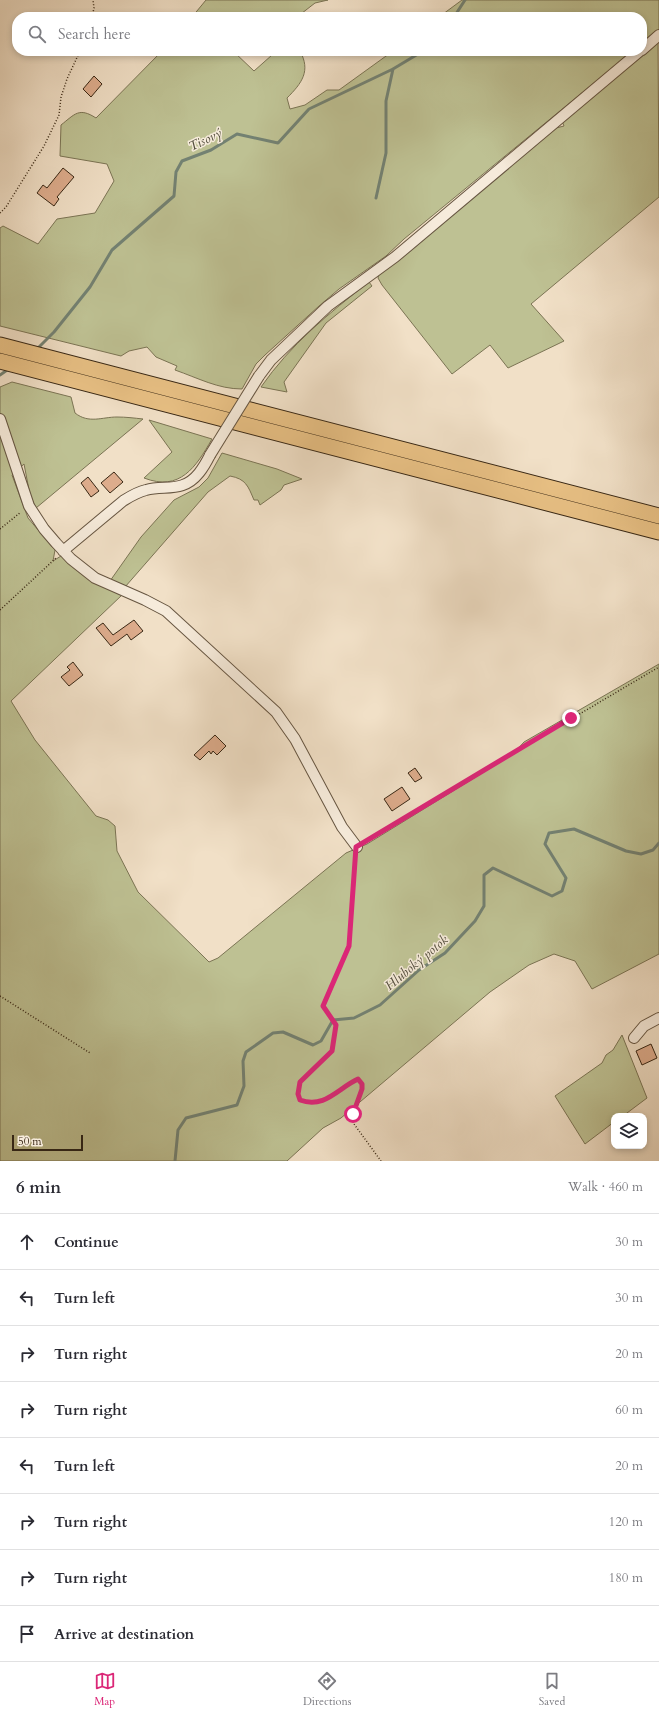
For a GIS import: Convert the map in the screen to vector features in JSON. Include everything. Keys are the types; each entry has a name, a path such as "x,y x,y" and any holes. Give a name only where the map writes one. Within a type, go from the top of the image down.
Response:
{"highway":[{"path":"0,345 659,516"},
{"path":"0,361 659,532"}],"street":[{"path":"647,45 659,35"},
{"path":"63,551 123,500 147,489 176,488 188,482 198,474 259,376 271,360 328,306 395,257 634,56"},
{"path":"0,420 29,506 44,528 63,551 95,578 145,600 166,612 276,712 295,739 342,827 356,847"},
{"path":"634,1038 644,1026 659,1018"}],"path":[{"path":"93,0 93,12"},
{"path":"0,213 44,146 59,115 61,97 66,79 78,56"},
{"path":"0,529 29,506"},
{"path":"0,610 63,551"},
{"path":"381,1161 354,1124 353,1114 362,1089 362,1084 358,1079 326,1100 309,1103 300,1100 298,1094 300,1082 332,1051 336,1025 323,1006 349,946 356,847 659,667"},
{"path":"0,996 90,1053"}],"green space":[{"path":"206,0 328,0 315,3 303,12 196,12"},
{"path":"462,0 659,0 659,30 647,40 647,12 446,12"},
{"path":"658,41 659,197 531,304 564,341 508,368 490,345 452,374 382,285 378,278 379,274 556,128 564,126 562,121 640,56 647,56 647,50"},
{"path":"157,56 238,56 254,71 271,56 302,56 305,71 301,82 287,98 290,109 305,105 327,90 339,90 386,56 627,56 404,239 386,256 339,289 319,306 256,364 242,389 233,389 216,385 175,370 177,366 156,357 147,347 129,351 121,356 0,326 0,228 3,226 38,244 57,219 95,213 114,181 107,164 60,156 61,125 77,113 81,112 96,118"},
{"path":"369,282 372,286 326,323 284,382 287,392 261,387 297,343"},
{"path":"12,382 71,397 75,413 85,418 96,419 127,417 143,419 36,508 30,495 24,464 12,475 28,518 55,550 53,561 61,556 71,565 122,595 11,701 35,740 96,816 108,820 115,826 117,851 138,892 209,962 218,958 346,853 367,844 513,754 524,742 659,664 659,954 592,989 575,961 554,954 529,965 490,992 341,1118 323,1128 287,1161 0,1161 0,387"},
{"path":"149,420 212,439 200,459 186,474 168,482 144,478 172,452"},
{"path":"222,453 277,469 302,479 284,485 281,490 260,505 258,500 254,500 248,487 243,481 230,476 208,492 125,587 110,581 141,537 174,500 199,487 208,478"},
{"path":"622,1035 647,1098 627,1113 611,1113 611,1124 585,1144 555,1096 602,1063 606,1055 613,1050"}],"building":[{"path":"94,76 102,84 91,97 83,89"},
{"path":"63,168 74,177 57,197 59,199 54,206 37,193 43,185 47,188"},
{"path":"114,472 123,482 110,493 101,483"},
{"path":"88,477 99,491 91,497 81,483"},
{"path":"134,620 143,631 131,640 127,634 111,646 96,628 103,623 113,635"},
{"path":"73,662 83,675 69,686 61,677 70,670 67,667"},
{"path":"215,735 226,746 217,755 213,751 211,754 209,751 200,760 194,755"},
{"path":"415,768 422,778 415,782 408,773"},
{"path":"402,787 410,799 392,811 384,799"},
{"path":"651,1044 657,1058 642,1065 636,1051"}],"waterway":[{"name":"Tisový","path":"457,12 465,0"},
{"name":"Tisový","path":"36,350 54,332 90,287 112,250 174,196 176,172 182,161 211,150 237,134 278,143 309,109 393,69 415,56"},
{"path":"376,198 386,153 386,101 393,69"},
{"name":"Tisový","path":"0,375 10,368"},
{"name":"Hluboký potok","path":"175,1161 178,1130 186,1118 237,1105 244,1086 243,1061 246,1052 273,1033 283,1032 313,1045 321,1041 333,1020 354,1018 380,1005 419,970 445,953 475,921 484,906 484,875 493,868 552,896 562,891 566,878 545,844 549,833 574,829 626,851 641,854 653,850 659,843"}],"route":[{"path":"353,1114 362,1089 362,1084 358,1079 326,1100 309,1103 300,1100 298,1094 300,1082 332,1051 336,1025 323,1006 349,946 356,847 571,718"}]}
